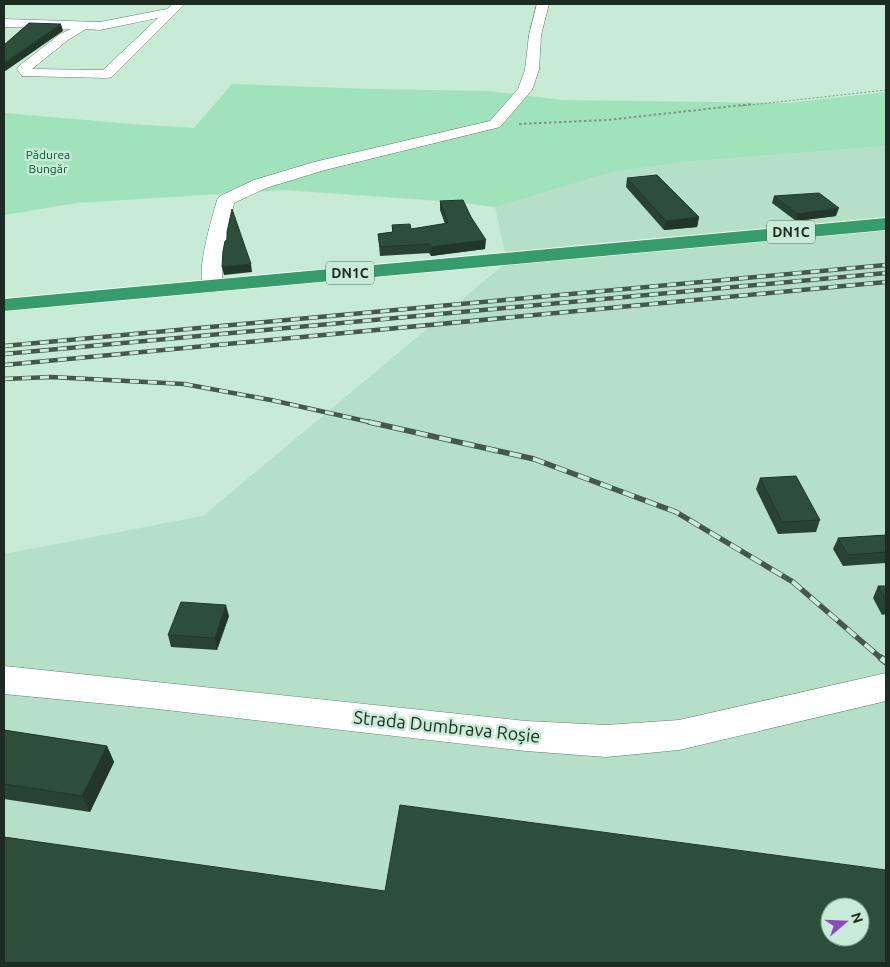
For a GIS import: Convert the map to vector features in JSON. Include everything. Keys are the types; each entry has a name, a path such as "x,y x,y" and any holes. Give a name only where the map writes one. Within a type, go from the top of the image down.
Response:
{"highway":[{"name":"DN1C","path":"4,305 886,224"}],"street":[{"path":"212,286 212,259 226,200 235,194 260,184 320,166 495,124 525,90 532,70 535,35 543,4"},
{"path":"75,25 80,29 64,37 24,68 27,73 106,74 174,8"},
{"path":"4,23 108,25 174,8"},
{"name":"Strada Dumbrava Roșie","path":"4,680 149,694 526,736 606,741 679,735 886,687"}],"path":[{"path":"495,124 607,120 886,90"}],"shaded area":[{"path":"886,146 886,963 4,963 4,554 203,516 507,262 495,207 613,172 683,162"}],"green space":[{"name":"Pădurea Bungăr","path":"232,84 490,91 562,100 789,103 886,92 886,146 683,162 613,172 495,207 455,202 284,190 76,203 4,215 4,113 194,128"}],"building":[{"path":"29,23 61,24 4,63 4,45"},
{"path":"657,175 699,217 666,221 627,178"},
{"path":"819,193 839,208 797,214 774,196"},
{"path":"463,200 471,217 486,240 431,247 429,244 380,247 378,234 393,232 392,225 410,224 411,229 448,223 440,201"},
{"path":"232,209 251,264 222,267 223,251 225,241 227,240"},
{"path":"796,476 820,520 782,522 760,478"},
{"path":"886,535 886,552 848,555 838,538"},
{"path":"878,586 886,586 886,601"},
{"path":"181,602 226,605 215,638 168,635"},
{"path":"4,730 107,746 82,796 4,784"},
{"path":"400,805 886,870 886,963 4,963 4,837 385,891"}],"railway":[{"path":"4,346 886,265"},
{"path":"4,354 886,273"},
{"path":"4,365 886,282"},
{"path":"4,379 51,377 184,384 271,400 374,423"},
{"path":"369,422 534,459 676,512 793,582 882,659"},
{"path":"881,658 886,662"}]}
